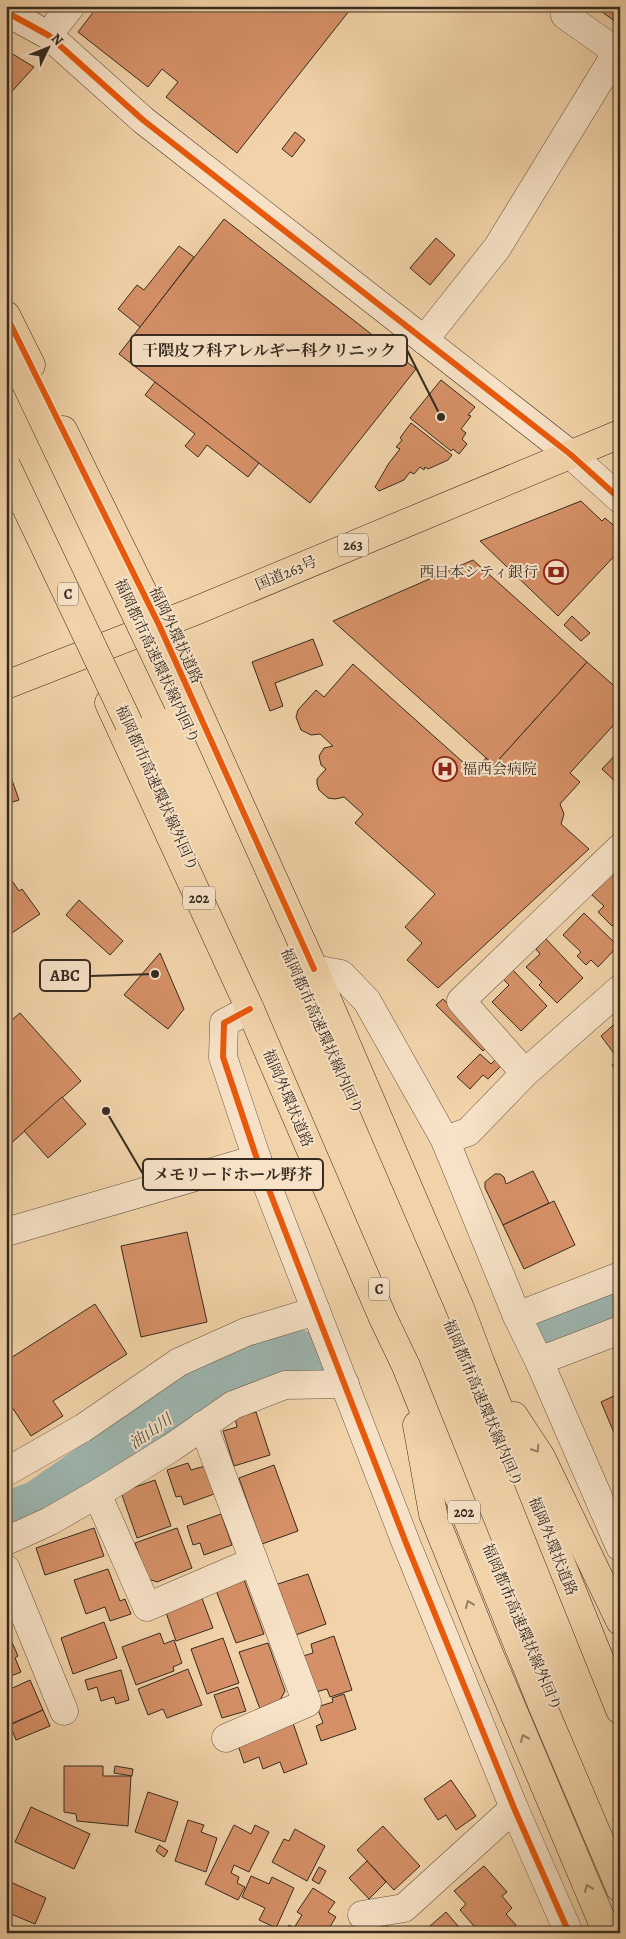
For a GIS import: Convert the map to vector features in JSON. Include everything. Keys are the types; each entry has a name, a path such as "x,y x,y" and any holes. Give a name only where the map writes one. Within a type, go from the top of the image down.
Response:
{"highway":[{"name":"福岡外環状道路","path":"6,316 159,625 314,969 460,1308 616,1700"},
{"name":"福岡都市高速環状線内回り","path":"6,342 186,721 436,1292 620,1728"},
{"name":"国道263号","path":"6,685 159,625 620,434"},
{"name":"福岡都市高速環状線外回り","path":"6,465 130,724 386,1304 620,1859"},
{"name":"福岡外環状道路","path":"6,483 250,1009 383,1318 406,1366 543,1707 620,1888"},
{"path":"481,1364 541,1457 615,1609"},
{"path":"406,1366 433,1514 487,1649 607,1933"}],"street":[{"path":"48,35 71,6"},
{"path":"424,340 496,248 618,52 565,15 570,6"},
{"path":"6,12 48,35 144,120 570,454 620,499"},
{"path":"525,1073 461,1002 620,848"},
{"path":"314,969 341,974 367,1001 444,1140 517,1316 539,1361 620,1547"},
{"path":"444,1140 468,1132 525,1073 620,988"},
{"path":"250,1009 224,1023 223,1057 256,1159 406,1544 514,1808 568,1933"},
{"path":"6,1232 256,1159"},
{"path":"517,1316 620,1276"},
{"path":"6,1472 83,1428 179,1362 246,1332 316,1311"},
{"path":"539,1361 620,1330"},
{"path":"6,1541 50,1521 97,1494 171,1448 233,1405 285,1385 343,1379"},
{"path":"203,1425 307,1703 226,1738"},
{"path":"97,1494 147,1607 254,1561"},
{"path":"6,1569 64,1711"},
{"path":"362,1914 404,1908 514,1808"}],"building":[{"path":"98,6 353,6 237,153 166,97 178,82 162,69 148,87 78,32"},
{"path":"594,6 620,6 620,25"},
{"path":"6,50 34,67 6,98"},
{"path":"295,132 305,140 292,157 282,149"},
{"path":"224,219 416,369 310,503 119,354"},
{"path":"436,238 455,255 430,285 410,268"},
{"path":"179,246 194,257 140,327 118,309 137,285 144,290"},
{"path":"441,380 475,407 468,415 471,416 461,429 466,433 462,439 467,444 459,454 453,449 451,451 410,418"},
{"path":"155,382 259,463 248,477 207,445 198,457 185,446 195,434 145,395"},
{"path":"411,423 452,455 448,460 428,469 425,467 424,470 420,467 414,474 410,472 404,480 379,491 375,487 400,449 396,447"},
{"name":"西日本シティ銀行","path":"581,501 602,521 605,518 620,531 620,550 558,616 480,541"},
{"path":"473,560 587,662 494,765 333,621"},
{"path":"572,616 590,633 581,641 564,625"},
{"path":"313,639 323,665 275,683 283,706 270,711 252,662"},
{"path":"587,662 620,691 620,718 570,773 580,782 560,804 564,814 561,824 589,849 438,988 407,960 422,943 405,927 435,894 355,823 363,814 344,797 328,798 319,790 317,779 326,769 321,765 319,756 324,748 333,746 320,734 311,735 301,730 296,717 298,710 316,690 324,697 353,664 474,772 486,758 494,765"},
{"path":"620,750 620,786 602,769"},
{"path":"6,763 19,800 6,804"},
{"path":"6,872 19,891 22,889 40,914 6,937"},
{"path":"612,874 620,881 620,925 616,922 612,926 598,912 604,906 592,895"},
{"path":"79,900 123,941 110,955 66,915"},
{"path":"584,913 618,946 598,967 591,960 586,965 577,956 581,952 563,935"},
{"path":"546,939 583,978 557,1003 539,985 542,982 526,967 540,954 536,949"},
{"path":"160,953 184,1009 168,1029 124,995"},
{"path":"512,969 547,1006 521,1031 492,1002 509,985 502,978"},
{"path":"443,999 489,1044 483,1051 436,1005"},
{"path":"20,1013 81,1081 8,1146 6,1025"},
{"path":"620,1019 620,1074 612,1065 619,1060 601,1036"},
{"path":"480,1054 491,1064 497,1058 503,1064 488,1079 483,1075 470,1089 457,1077"},
{"path":"62,1097 86,1124 48,1158 24,1131"},
{"path":"533,1171 549,1203 503,1225 485,1188 485,1182 495,1174 500,1174 504,1177 506,1184"},
{"path":"554,1201 575,1245 524,1269 503,1225"},
{"path":"187,1232 207,1322 141,1337 121,1246"},
{"path":"95,1304 127,1354 53,1401 63,1416 31,1436 6,1398 6,1361"},
{"path":"620,1393 620,1447 601,1402"},
{"path":"256,1412 270,1455 234,1466 223,1431 237,1427 235,1417"},
{"path":"188,1463 191,1470 205,1466 214,1494 184,1505 181,1496 176,1497 167,1470"},
{"path":"274,1465 298,1531 262,1544 239,1478"},
{"path":"155,1480 171,1526 137,1538 121,1492"},
{"path":"221,1514 232,1545 204,1555 200,1543 193,1545 187,1526"},
{"path":"94,1528 104,1556 45,1575 36,1548"},
{"path":"177,1528 192,1568 157,1582 148,1579 135,1543"},
{"path":"108,1569 120,1601 125,1599 131,1614 110,1621 105,1607 86,1614 74,1580"},
{"path":"242,1574 264,1634 236,1643 214,1585"},
{"path":"308,1574 326,1624 293,1636 275,1585"},
{"path":"200,1593 213,1628 176,1641 164,1607"},
{"path":"104,1622 117,1658 73,1674 61,1638"},
{"path":"8,1633 18,1656 15,1658 21,1672 6,1678 6,1634"},
{"path":"160,1633 164,1644 174,1640 182,1663 173,1667 174,1671 136,1685 122,1647"},
{"path":"334,1636 352,1690 330,1697 327,1689 312,1693 300,1657 313,1653 311,1644"},
{"path":"223,1638 239,1683 207,1694 191,1649"},
{"path":"268,1643 285,1691 279,1702 260,1709 239,1652"},
{"path":"188,1669 202,1705 167,1718 163,1709 148,1715 138,1689"},
{"path":"121,1670 129,1700 116,1704 114,1697 101,1701 97,1687 88,1690 85,1680"},
{"path":"30,1680 43,1710 6,1726 6,1691"},
{"path":"238,1687 246,1711 222,1718 214,1695"},
{"path":"344,1694 356,1729 321,1741 316,1726 323,1723 317,1707 333,1702 332,1698"},
{"path":"43,1710 50,1726 16,1740 10,1725"},
{"path":"292,1720 307,1764 284,1773 280,1762 263,1769 259,1757 244,1763 236,1739"},
{"path":"64,1766 103,1766 103,1776 131,1776 128,1826 77,1821 76,1814 64,1812"},
{"path":"115,1766 133,1769 132,1776 114,1773"},
{"path":"451,1780 476,1816 456,1830 446,1815 438,1820 424,1799"},
{"path":"148,1792 178,1802 165,1842 135,1832"},
{"path":"31,1807 90,1834 74,1869 15,1842"},
{"path":"188,1820 204,1825 201,1832 217,1838 206,1872 175,1861"},
{"path":"234,1825 251,1834 255,1825 269,1832 249,1872 234,1865 231,1873 239,1877 237,1883 245,1887 238,1900 205,1884"},
{"path":"383,1826 420,1866 394,1890 357,1850"},
{"path":"295,1829 325,1846 307,1881 272,1862 284,1839 289,1841"},
{"path":"159,1845 168,1851 164,1857 156,1851"},
{"path":"367,1861 386,1882 369,1899 349,1878"},
{"path":"484,1866 507,1892 502,1896 512,1908 506,1914 516,1925 508,1933 480,1933 460,1910 466,1904 454,1891"},
{"path":"319,1867 326,1871 319,1884 312,1880"},
{"path":"251,1876 269,1884 272,1877 294,1888 276,1928 259,1920 265,1908 242,1897"},
{"path":"6,1880 46,1898 35,1924 6,1912"},
{"path":"313,1888 335,1902 328,1912 336,1917 326,1933 284,1933 289,1925 294,1928 302,1915 297,1912"},
{"path":"446,1912 464,1933 422,1933"},
{"path":"385,1924 395,1933 377,1933"}],"waterway":[{"name":"油山川","path":"555,1324 620,1301"},
{"name":"油山川","path":"6,1520 40,1508 213,1387 256,1362 299,1358"}],"cycle path":[{"path":"6,12 48,35 143,120 570,454 620,499"},
{"path":"6,315 159,625 314,969"},
{"path":"250,1009 224,1023 223,1057 257,1159 406,1543 514,1808 569,1933"}],"place":[{"name":"干隈皮フ科アレルギー科クリニック","path":"441,417"},
{"name":"西日本シティ銀行","path":"556,572"},
{"name":"福西会病院","path":"445,769"},
{"name":"ABC","path":"155,974"},
{"name":"メモリードホール野芥","path":"106,1111"}]}
